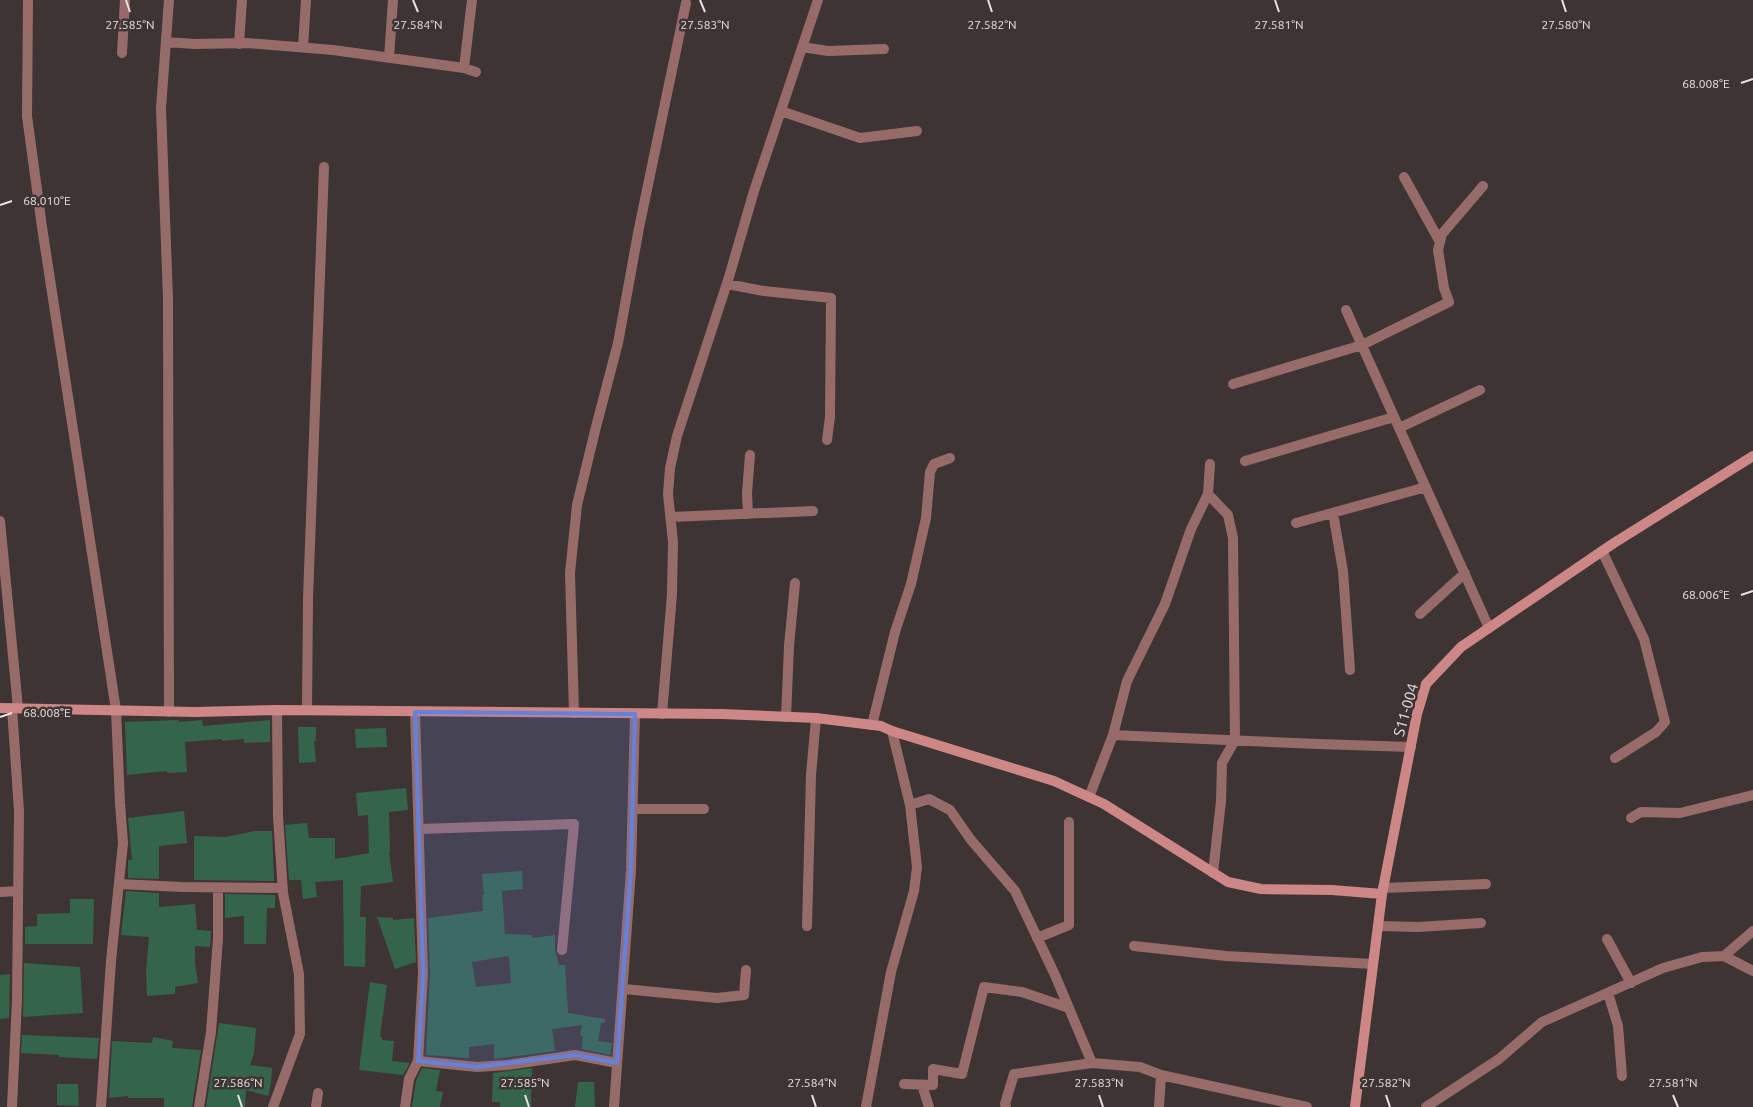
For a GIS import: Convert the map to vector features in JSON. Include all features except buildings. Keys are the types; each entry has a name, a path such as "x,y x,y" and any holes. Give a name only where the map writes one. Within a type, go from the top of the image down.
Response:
{"street":[{"path":"28,0 27,116 42,227 116,710 123,843 111,961 101,1107"},
{"path":"122,53 125,0"},
{"path":"169,0 161,108 168,299 170,712"},
{"path":"239,44 242,0"},
{"path":"303,47 306,0"},
{"path":"389,58 393,0"},
{"path":"464,68 472,0"},
{"path":"662,714 672,594 673,542 668,494 670,468 677,436 727,284 754,191 818,0"},
{"path":"574,713 570,573 578,506 618,343 639,228 686,2"},
{"path":"166,42 303,47 464,68 476,72"},
{"path":"802,48 828,51 884,49"},
{"path":"781,111 860,138 917,131"},
{"path":"307,710 308,588 324,167"},
{"path":"1404,177 1440,242"},
{"path":"1233,384 1362,345 1449,302 1444,288 1438,250 1442,234 1483,186"},
{"path":"727,284 764,291 831,298 830,417 826,440"},
{"path":"1346,310 1489,628"},
{"path":"1399,428 1480,390"},
{"path":"1245,461 1394,417"},
{"path":"748,514 747,493 750,455"},
{"name":"S11-004","path":"1354,1107 1382,891 1417,714 1426,684 1462,646 1602,551 1753,456"},
{"path":"872,725 895,632 911,584 926,518 930,472 934,464 950,458"},
{"path":"1089,797 1113,735 1127,681 1165,604 1191,530 1208,494 1210,464"},
{"path":"1296,523 1426,487"},
{"path":"1208,494 1228,515 1233,538 1236,740 1222,763 1221,802 1213,873"},
{"path":"671,517 813,511"},
{"path":"1333,513 1343,571 1350,670"},
{"path":"0,520 15,708 19,811 17,1000 12,1107"},
{"path":"1602,551 1644,639 1665,722 1656,732 1615,758"},
{"path":"1420,614 1465,573"},
{"path":"786,717 789,646 795,583"},
{"path":"0,708 170,712 307,710 662,714 816,718 881,726 1054,781 1104,804 1228,882 1261,889 1382,891 1486,884"},
{"path":"273,1107 300,1034 299,974 283,888 278,816 277,710"},
{"path":"405,1107 409,1079 418,1061 423,973 415,712"},
{"path":"614,1107 624,989 631,870 635,714"},
{"path":"807,926 811,775 816,718"},
{"path":"866,1107 891,972 914,891 916,867 910,805 892,731"},
{"path":"1113,735 1411,747"},
{"path":"1631,818 1641,812 1680,813 1753,795"},
{"path":"910,805 929,799 950,810 971,840 1015,891 1092,1062"},
{"path":"633,809 704,809"},
{"path":"1037,938 1069,925 1069,822"},
{"path":"419,829 574,824 562,950"},
{"path":"119,884 218,888 283,888"},
{"path":"199,1107 210,1032 218,939 218,888"},
{"path":"0,892 18,891"},
{"path":"1378,926 1418,927 1481,923"},
{"path":"1724,956 1753,931"},
{"path":"1607,939 1631,983"},
{"path":"1134,946 1226,956 1374,964"},
{"path":"1426,1107 1440,1103 1499,1059 1542,1022 1663,968 1702,957 1724,956 1753,971"},
{"path":"624,989 717,998 744,995 746,970"},
{"path":"904,1084 933,1085 933,1069 962,1074 984,987 1022,992 1069,1008"},
{"path":"1608,994 1618,1026 1622,1076"},
{"path":"418,1061 477,1067 507,1065 575,1055 617,1063"},
{"path":"1006,1107 1005,1104 1014,1074 1092,1062 1140,1067 1161,1075 1307,1107"},
{"path":"1159,1107 1161,1075"},
{"path":"922,1085 929,1107"},
{"path":"316,1107 318,1092"}],"highlighted area":[{"path":"415,712 635,714 631,870 617,1063 575,1055 477,1067 418,1061 423,973"}]}
